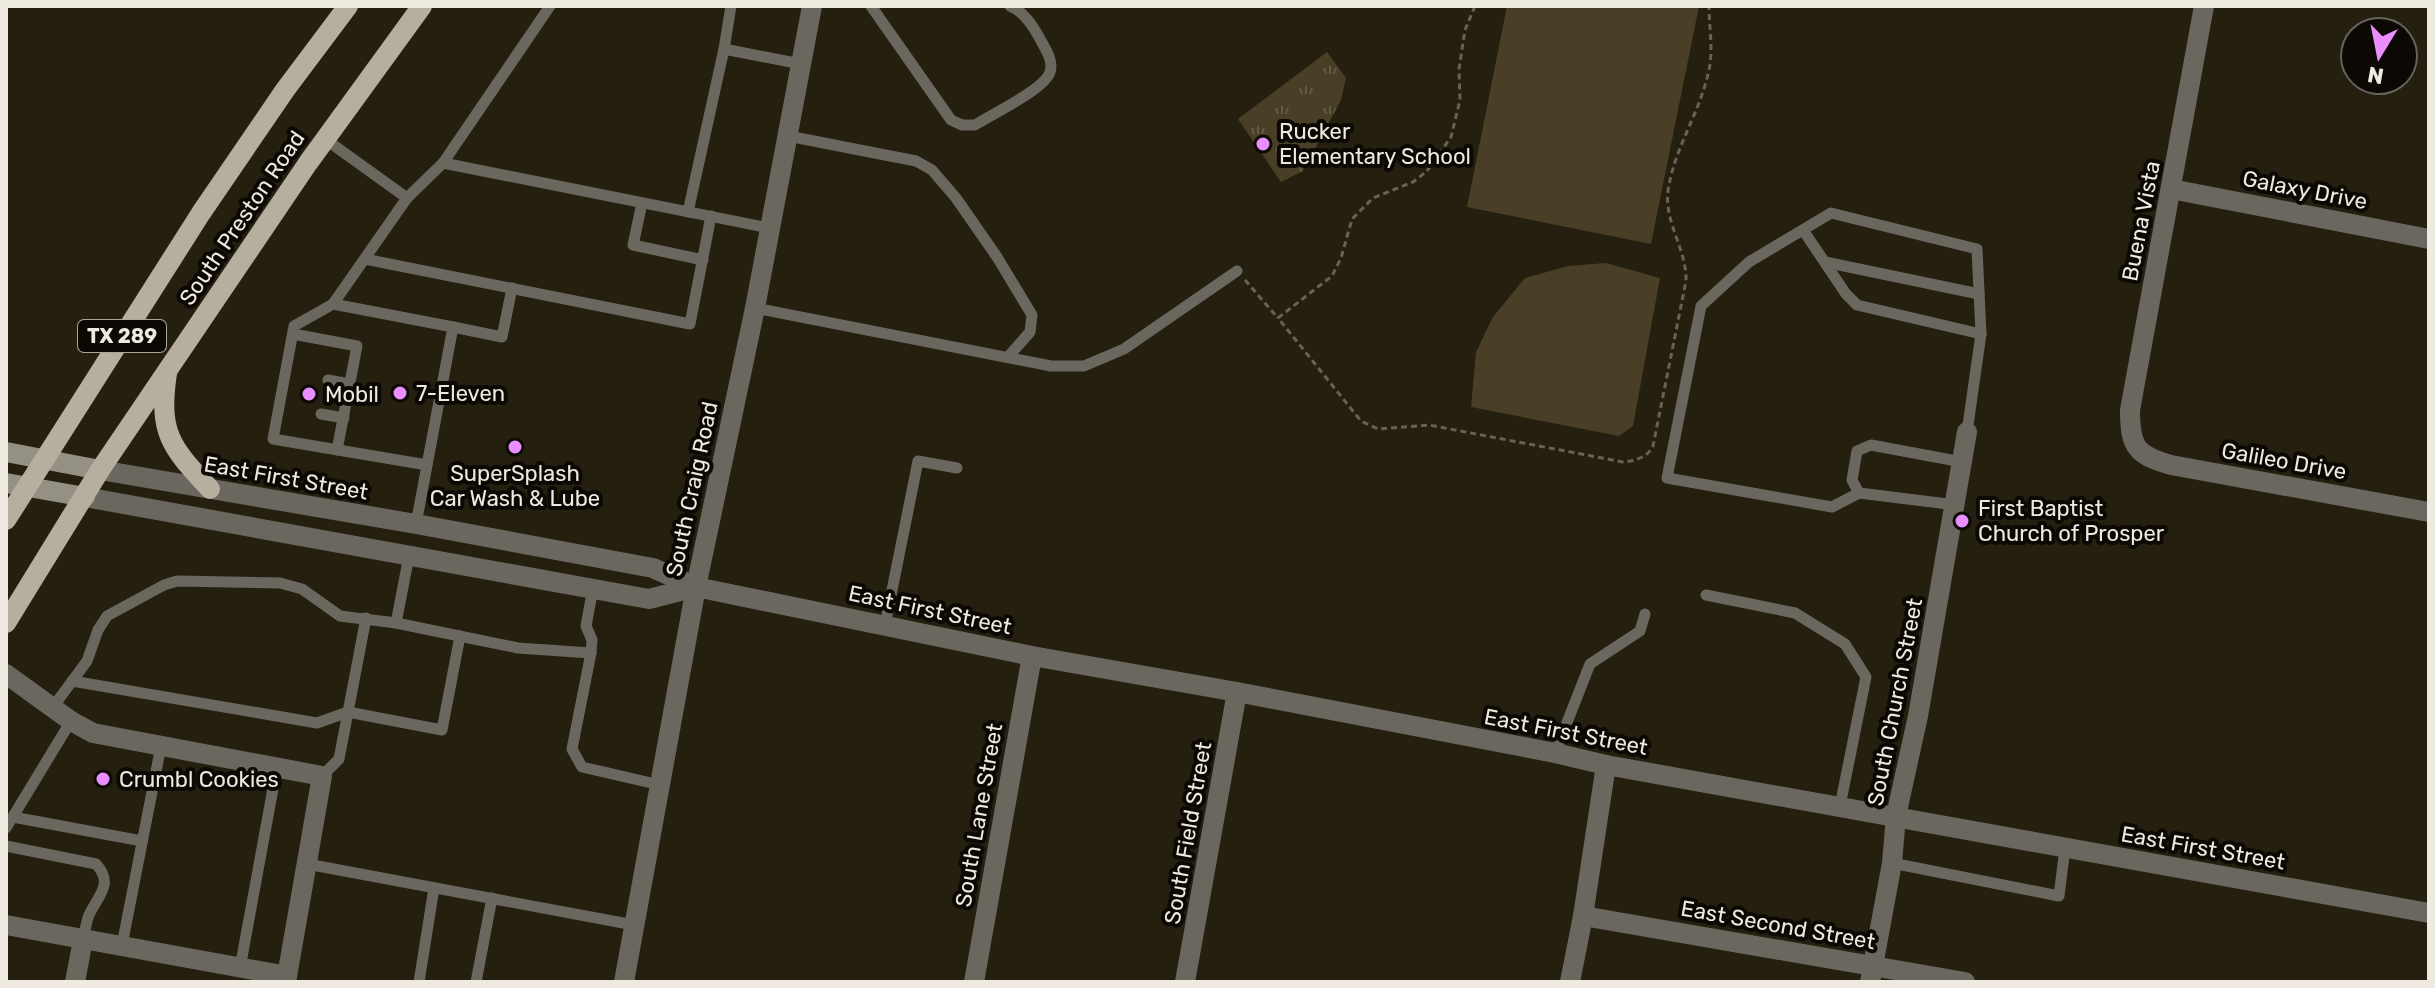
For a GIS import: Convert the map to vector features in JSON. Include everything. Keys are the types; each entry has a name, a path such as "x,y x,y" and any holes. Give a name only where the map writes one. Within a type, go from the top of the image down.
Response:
{"main road":[{"name":"South Preston Road","path":"6,520 201,213 285,90 348,6"},
{"name":"South Preston Road","path":"6,623 100,470 325,139 422,6"},
{"path":"168,370 163,412 169,439 183,460 210,489"},
{"name":"East First Street","path":"6,452 100,470"},
{"name":"East First Street","path":"6,483 85,497"}],"street":[{"name":"South Craig Road","path":"624,982 696,587 755,308 812,6"},
{"name":"Buena Vista","path":"2135,445 2130,431 2130,410 2204,6"},
{"name":"Galaxy Drive","path":"2171,189 2429,239"},
{"name":"South Church Street","path":"1872,974 1892,863 1896,816 1918,716 1967,432"},
{"name":"Galileo Drive","path":"2135,445 2148,458 2171,465 2429,512"},
{"name":"East First Street","path":"100,470 653,568 696,587 1032,656 1237,692 1606,765 2429,913"},
{"name":"East First Street","path":"85,497 649,599 696,587"},
{"path":"409,556 416,524"},
{"name":"South Lane Street","path":"974,982 1032,656"},
{"path":"6,674 71,721 93,733 322,776 286,979 6,925"},
{"name":"South Field Street","path":"1185,982 1237,692"},
{"path":"1570,982 1606,765"},
{"name":"East Second Street","path":"1583,916 1872,974 1965,982"},
{"path":"75,982 83,940"}],"lane":[{"path":"427,465 273,439 285,408 292,373 294,326 333,304 407,198 443,163 550,6"},
{"path":"688,212 731,6"},
{"path":"871,6 951,120 962,125 975,125 1044,82 1052,69 1049,56 1034,28 1016,8 1010,6"},
{"path":"724,49 801,64"},
{"path":"788,136 916,161 932,170 997,257 1032,315 1030,332 1008,357"},
{"path":"325,139 407,198"},
{"path":"443,163 769,228"},
{"path":"642,203 633,245 703,260"},
{"path":"1956,505 1859,493 1832,507 1667,478 1701,306 1749,262 1831,213 1977,249 1981,334 1967,432"},
{"path":"365,259 690,324 711,216"},
{"path":"1803,230 1846,294 1857,305 1981,334"},
{"path":"1825,262 1979,294"},
{"path":"755,308 1051,366 1084,366 1124,349 1237,271"},
{"path":"333,304 502,337 512,288"},
{"path":"416,524 453,327"},
{"path":"293,334 357,346 337,450"},
{"path":"328,380 350,384"},
{"path":"321,414 344,418"},
{"path":"1859,493 1852,480 1857,451 1871,445 1962,462"},
{"path":"885,625 918,461 957,468"},
{"path":"396,623 409,556"},
{"path":"53,707 87,661 98,630 107,616 177,581 280,583 302,589 340,616 396,623 518,648 591,653"},
{"path":"593,588 586,626 592,640 591,653 572,749 582,767 660,785"},
{"path":"1706,595 1795,613 1845,644 1866,677 1840,806"},
{"path":"1555,753 1590,664 1640,631 1645,614"},
{"path":"322,776 339,759 366,618"},
{"path":"72,681 317,723 348,712 442,730 460,636"},
{"path":"6,828 71,721"},
{"path":"122,945 161,746"},
{"path":"240,968 277,767"},
{"path":"13,817 142,841"},
{"path":"6,846 96,864 103,872 106,882 88,917 83,940"},
{"path":"1892,863 2059,896 2065,848"},
{"path":"307,864 634,925"},
{"path":"419,982 434,888"},
{"path":"476,982 492,898"}],"path":[{"path":"1278,318 1332,276 1341,258 1352,219 1373,198 1413,182 1427,171 1451,137 1460,100 1459,69 1465,30 1475,6"},
{"path":"1237,271 1361,421 1378,429 1429,425 1623,462 1634,461 1650,452 1686,281 1686,267 1671,219 1668,195 1676,157 1709,70 1709,6"}],"green space":[{"path":"1507,6 1699,6 1651,244 1467,207"},
{"path":"1327,52 1346,78 1341,100 1303,171 1281,182 1238,119"},
{"path":"1606,263 1660,278 1633,426 1619,436 1471,407 1476,352 1493,317 1525,278 1568,266"}],"place":[{"name":"Rucker Elementary School","path":"1263,144"},
{"name":"7-Eleven","path":"400,393"},
{"name":"Mobil","path":"309,394"},
{"name":"SuperSplash Car Wash & Lube","path":"515,447"},
{"name":"First Baptist Church of Prosper","path":"1962,521"},
{"name":"Crumbl Cookies","path":"103,779"}]}
